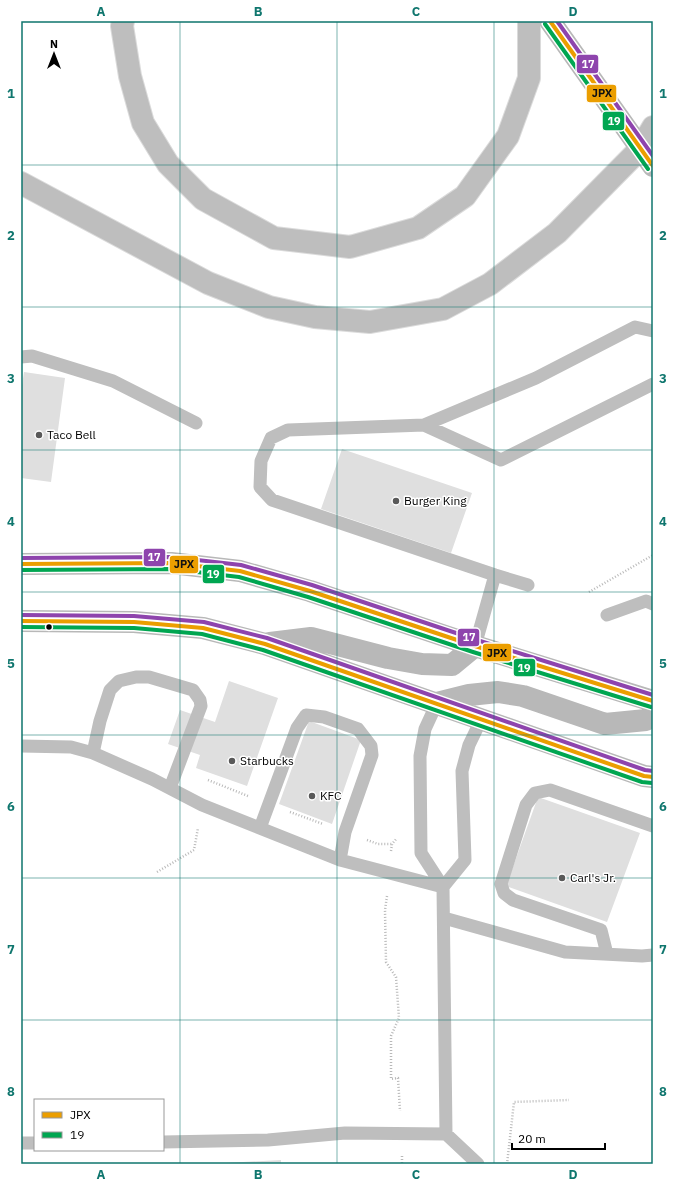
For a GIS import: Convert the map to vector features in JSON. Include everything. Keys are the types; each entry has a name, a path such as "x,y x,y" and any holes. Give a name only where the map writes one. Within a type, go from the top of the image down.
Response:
{"highway":[{"path":"123,21 122,26 130,76 143,123 168,164 203,199 274,238 350,247 418,228 465,196 508,136 529,78 529,21"},
{"path":"21,183 208,283 269,307 315,317 370,322 443,309 490,284 557,233 640,149 653,127"}],"main road":[{"path":"550,21 653,166"},
{"path":"21,564 171,563 240,571 310,591 475,646 653,701"},
{"path":"21,621 134,622 203,628 265,644 644,776 653,777"},
{"path":"265,644 311,638 388,658 422,664 452,665 475,646"},
{"path":"437,703 469,695 498,692 524,696 605,724 646,720 653,714"}],"lane":[{"path":"528,585 494,575 272,500 260,487 261,461 270,438 288,430 424,425 536,378 636,327 653,331"},
{"path":"21,357 32,356 113,381 196,423"},
{"path":"424,425 502,460 653,384"},
{"path":"475,646 494,575"},
{"path":"607,615 646,602 653,604"},
{"path":"93,753 100,721 110,690 119,681 136,677 149,677 193,690 200,700 201,706 170,788"},
{"path":"437,703 425,729 420,756 421,853 443,887 446,1134"},
{"path":"260,828 297,728 306,715 324,717 358,729 371,746 372,755 346,832 340,860"},
{"path":"443,887 465,860 462,771 469,744 482,720"},
{"path":"21,746 71,747 93,753 170,788 202,805 340,860 443,887"},
{"path":"607,954 601,930 513,900 504,893 502,884 526,805 535,793 550,790 653,826"},
{"path":"444,918 565,952 653,955"},
{"path":"164,1142 268,1140 345,1133 446,1134 478,1164"},
{"path":"21,1143 34,1143"}],"path":[{"path":"589,592 653,555"},
{"path":"399,836 392,844 385,910 386,962 396,977 399,1018 391,1036 391,1079 398,1078 402,1164"},
{"path":"507,1164 514,1102 570,1100"}],"building":[{"name":"Taco Bell","path":"24,372 65,378 51,482 21,478 21,392"},
{"name":"Burger King","path":"342,449 472,493 451,553 321,509"},
{"path":"229,681 278,698 247,786 196,768 200,755 168,744 180,710 215,722"},
{"path":"309,721 361,740 332,824 279,804"},
{"path":"538,797 640,833 607,922 506,886"},
{"path":"281,1160 281,1164 225,1164 225,1163"}],"transit line":[{"name":"JPX","path":"550,21 653,166"},
{"name":"17","path":"557,21 653,156"},
{"name":"19","path":"545,24 648,169"},
{"name":"17","path":"21,558 171,557 241,565 312,585 477,640 653,695"},
{"name":"JPX","path":"21,564 171,563 240,571 310,591 475,646 653,701"},
{"name":"19","path":"21,570 171,569 239,577 308,597 473,652 651,707"},
{"name":"17","path":"21,615 134,616 204,622 267,638 645,770 653,771"},
{"name":"JPX","path":"21,621 134,622 203,628 265,644 644,776 653,777"},
{"name":"19","path":"21,627 134,628 202,634 263,650 642,782 652,783"}],"place":[{"name":"Taco Bell","path":"39,435"},
{"name":"Burger King","path":"396,501"},
{"name":"Starbucks","path":"232,761"},
{"name":"KFC","path":"312,796"},
{"name":"Carl's Jr.","path":"562,878"}]}
